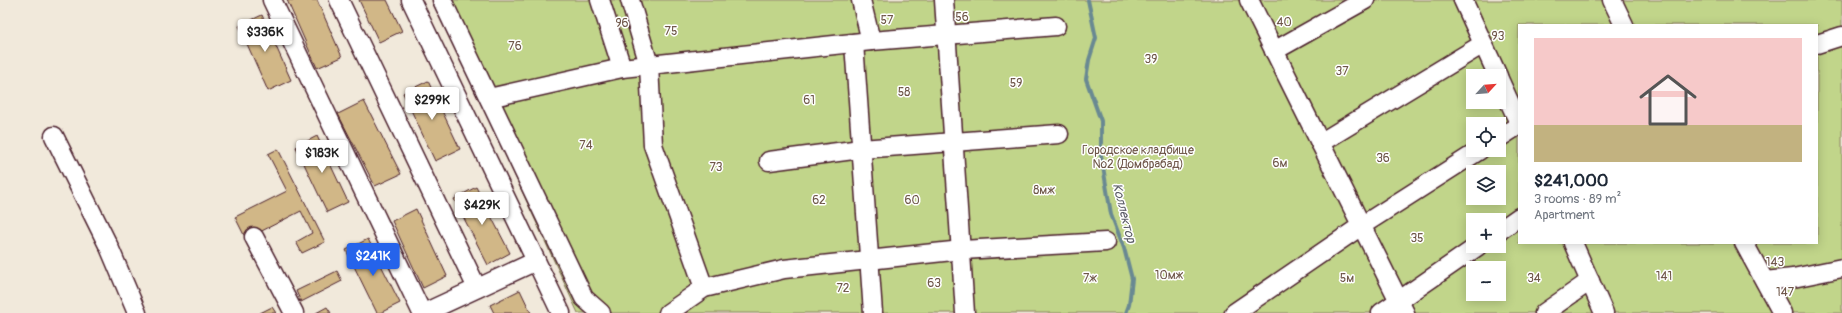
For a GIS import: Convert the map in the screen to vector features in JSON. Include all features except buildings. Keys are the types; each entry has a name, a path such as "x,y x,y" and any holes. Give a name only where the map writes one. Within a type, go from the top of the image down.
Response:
{"street":[{"path":"272,0 423,313 536,261"},
{"path":"339,0 477,288"},
{"path":"411,0 561,313"},
{"path":"442,0 584,298 601,313"},
{"path":"600,0 622,68"},
{"path":"630,0 649,65 652,145 704,288"},
{"path":"861,0 861,149 873,313"},
{"path":"944,0 962,250 965,313"},
{"path":"1249,0 1402,307"},
{"path":"1274,51 1365,0"},
{"path":"1463,0 1495,69"},
{"path":"1612,0 1624,24"},
{"path":"489,98 622,68 862,42 1056,26"},
{"path":"1818,44 1842,36"},
{"path":"1320,142 1484,44"},
{"path":"1506,95 1518,122"},
{"path":"1506,133 1518,125"},
{"path":"769,161 861,149 1059,134"},
{"path":"54,136 109,247 137,313"},
{"path":"1234,313 1361,226 1469,157"},
{"path":"1506,226 1518,218"},
{"path":"254,237 294,313"},
{"path":"668,313 704,288 784,269 962,250 1106,242"},
{"path":"1573,244 1604,313"},
{"path":"1745,244 1782,313"},
{"path":"1381,313 1402,307 1469,253"},
{"path":"1765,281 1793,278 1842,268"},
{"path":"1544,313 1590,281"}],"green space":[{"name":"Городское кладбище №2 (Домбрабад)","path":"434,0 1842,0 1842,313 578,313"}],"waterway":[{"name":"Коллектор","path":"1088,0 1096,38 1089,60 1086,79 1101,121 1101,155 1111,214 1124,248 1132,279 1129,305 1126,313"}],"park label":[{"name":"56","path":"962,17"},
{"name":"57","path":"887,20"},
{"name":"40","path":"1284,22"},
{"name":"96","path":"622,23"},
{"name":"75","path":"671,31"},
{"name":"93","path":"1498,36"},
{"name":"76","path":"515,46"},
{"name":"39","path":"1151,59"},
{"name":"37","path":"1342,71"},
{"name":"59","path":"1016,83"},
{"name":"58","path":"904,92"},
{"name":"61","path":"809,100"},
{"name":"74","path":"586,145"},
{"name":"36","path":"1383,158"},
{"name":"6м","path":"1280,163"},
{"name":"73","path":"716,167"},
{"name":"8мж","path":"1044,190"},
{"name":"62","path":"819,200"},
{"name":"60","path":"912,200"},
{"name":"35","path":"1417,238"},
{"name":"143","path":"1775,262"},
{"name":"10мж","path":"1169,275"},
{"name":"141","path":"1664,276"},
{"name":"7ж","path":"1090,278"},
{"name":"5м","path":"1347,278"},
{"name":"34","path":"1534,278"},
{"name":"63","path":"934,283"},
{"name":"72","path":"843,288"},
{"name":"147","path":"1785,292"}]}
